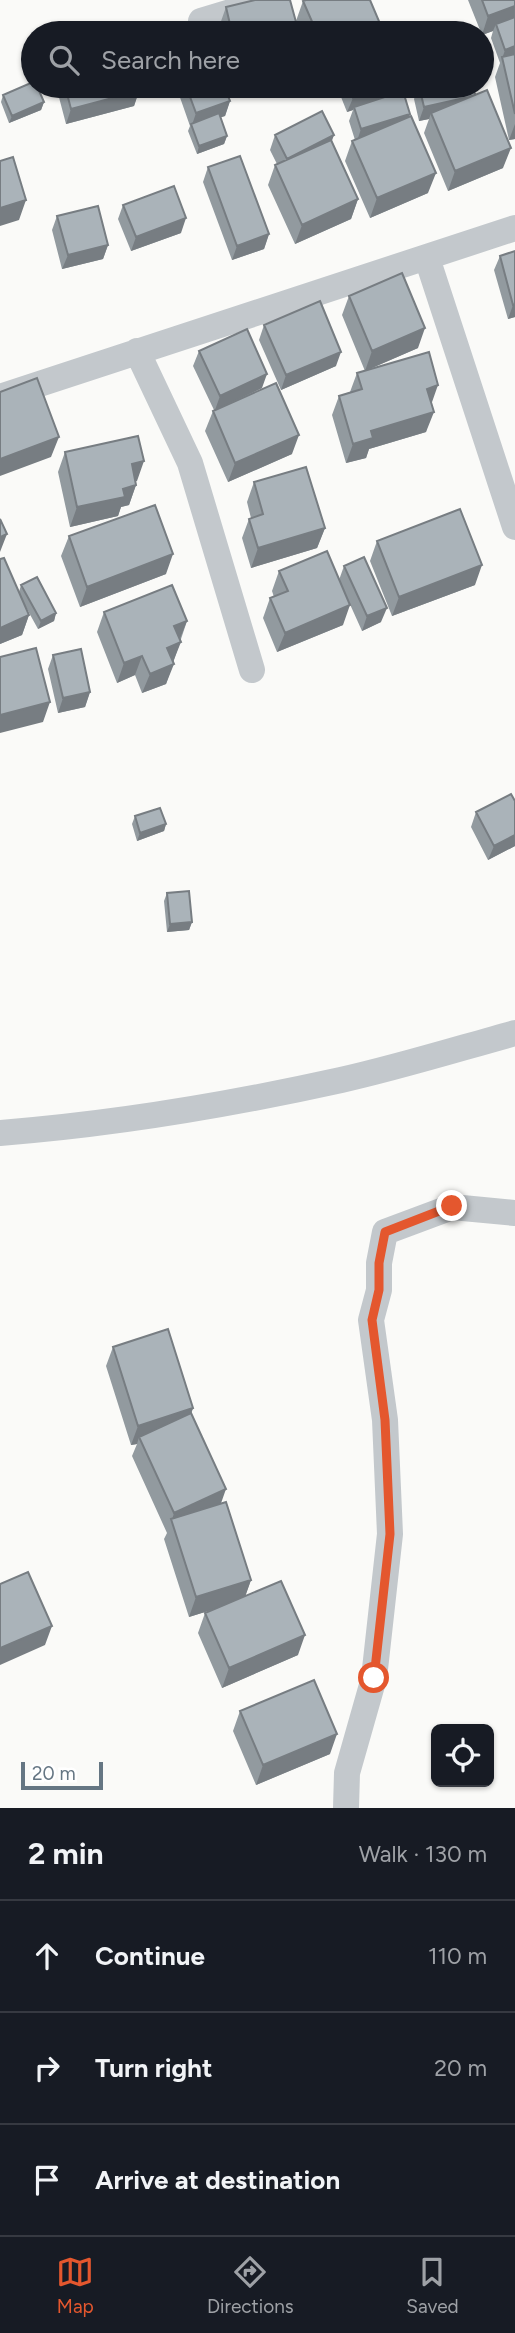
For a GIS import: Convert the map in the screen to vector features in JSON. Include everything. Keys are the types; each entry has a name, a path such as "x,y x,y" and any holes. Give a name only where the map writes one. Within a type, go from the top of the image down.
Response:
{"street":[{"path":"201,21 270,0"},
{"path":"0,397 515,228"},
{"path":"427,258 515,527"},
{"path":"137,351 190,463 252,670"},
{"path":"0,1133 77,1127 182,1111 342,1080 515,1033"},
{"path":"346,1808 347,1773 374,1678 390,1534 385,1420 372,1320 379,1290 379,1263 385,1232 452,1206 515,1213"}],"building":[{"path":"255,0 290,0 296,21 229,21 226,7"},
{"path":"370,0 379,21 312,21 303,1"},
{"path":"482,0 515,0 515,6 488,16"},
{"path":"515,17 515,46 505,50 496,24"},
{"path":"515,54 515,114 502,57"},
{"path":"21,87 21,98 42,98 44,102 12,116 3,95"},
{"path":"68,98 113,98 71,109"},
{"path":"190,98 229,98 230,101 196,113"},
{"path":"382,98 405,98 410,114 361,129 354,107"},
{"path":"422,98 464,98 424,107"},
{"path":"468,98 490,98 511,148 455,171 431,113"},
{"path":"322,111 334,135 287,159 275,135"},
{"path":"219,113 227,136 199,146 191,124"},
{"path":"411,116 436,173 377,198 352,141"},
{"path":"331,140 358,199 302,225 275,165"},
{"path":"240,156 269,234 237,246 208,167"},
{"path":"13,157 26,200 0,208 0,161"},
{"path":"174,186 186,218 136,237 123,205"},
{"path":"98,206 108,245 68,255 57,216"},
{"path":"515,251 515,304 513,305 500,256"},
{"path":"402,273 425,328 372,351 349,296"},
{"path":"320,301 341,352 286,375 264,325"},
{"path":"247,329 267,374 220,396 199,351"},
{"path":"429,352 438,385 427,389 434,412 371,431 373,438 353,444 339,396 362,389 357,373"},
{"path":"37,378 59,437 0,459 0,392"},
{"path":"276,383 299,435 235,463 213,411"},
{"path":"138,436 144,461 132,464 136,485 123,489 125,497 77,507 65,452"},
{"path":"306,467 325,528 258,548 249,519 263,514 254,482"},
{"path":"155,505 173,554 87,587 69,536"},
{"path":"460,509 482,565 399,597 377,541"},
{"path":"0,519 7,534 0,537"},
{"path":"327,551 350,605 285,633 270,598 288,591 279,571"},
{"path":"364,557 387,608 367,616 344,566"},
{"path":"4,558 29,615 0,628 0,559"},
{"path":"37,577 56,613 41,621 21,585"},
{"path":"172,585 187,621 174,626 181,642 167,648 174,664 150,674 142,656 124,663 104,612"},
{"path":"36,648 50,702 0,715 0,657"},
{"path":"81,649 90,692 63,698 53,655"},
{"path":"511,794 515,801 515,835 494,846 476,812"},
{"path":"160,808 166,824 140,833 135,816"},
{"path":"189,891 192,922 170,924 167,893"},
{"path":"168,1329 193,1408 138,1426 113,1347"},
{"path":"191,1413 226,1489 174,1513 139,1437"},
{"path":"226,1502 251,1580 196,1597 171,1519"},
{"path":"28,1572 52,1626 0,1648 0,1584"},
{"path":"281,1581 305,1635 229,1668 205,1613"},
{"path":"314,1680 337,1734 263,1765 240,1711"}],"route":[{"path":"374,1678 390,1534 385,1420 372,1320 379,1290 379,1263 385,1232 452,1206"}]}
